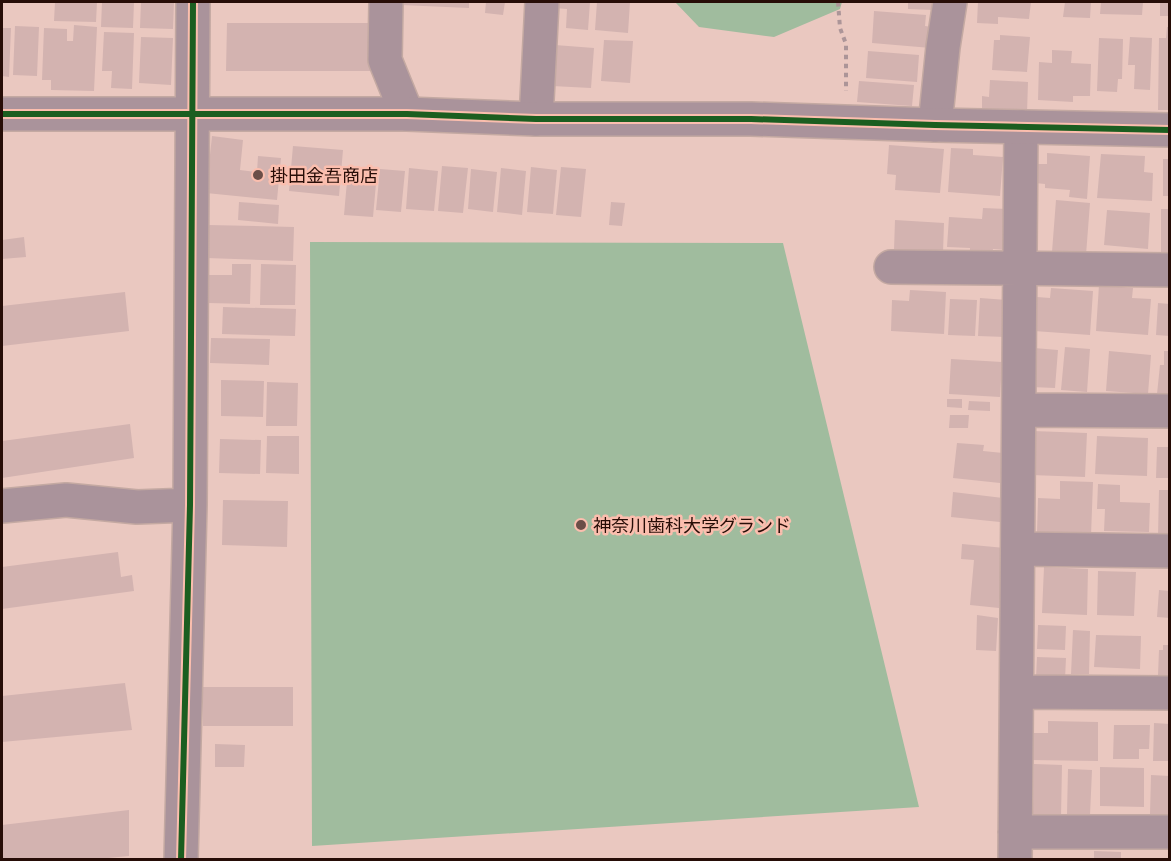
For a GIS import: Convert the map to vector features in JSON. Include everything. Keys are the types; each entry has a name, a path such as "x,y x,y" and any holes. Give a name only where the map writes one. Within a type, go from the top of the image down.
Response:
{"street":[{"path":"181,860 190,505 193,2"},
{"path":"386,2 385,60 407,114"},
{"path":"536,119 542,2"},
{"path":"935,125 950,2"},
{"path":"2,114 407,114 536,119 751,119 1170,130"},
{"path":"1022,127 1015,846 1170,832"},
{"path":"891,267 1170,270"},
{"path":"1019,410 1170,411"},
{"path":"2,506 66,500 137,507 190,505"},
{"path":"1018,549 1170,551"},
{"path":"1017,692 1170,693"}],"path":[{"path":"838,2 840,28 846,44 847,122"}],"green space":[{"path":"675,2 842,2 840,9 774,37 699,27"},
{"name":"神奈川歯科大学グランド","path":"310,242 783,243 919,807 312,846"}],"building":[{"path":"55,2 97,2 96,22 54,21"},
{"path":"102,2 134,2 133,28 101,27"},
{"path":"141,2 174,2 173,29 140,28"},
{"path":"401,2 469,2 469,8 401,5"},
{"path":"486,2 505,2 503,15 485,13"},
{"path":"554,2 590,2 588,30 566,28 567,9 554,8"},
{"path":"597,2 630,2 628,33 595,30"},
{"path":"908,2 935,2 934,10 908,9"},
{"path":"978,2 1031,2 1029,19 998,17 998,24 977,23"},
{"path":"1065,2 1091,2 1090,18 1063,17"},
{"path":"1101,2 1143,2 1142,15 1100,14"},
{"path":"1160,2 1170,2 1170,16 1160,16"},
{"path":"874,11 926,15 925,26 933,27 931,48 872,43"},
{"path":"227,23 374,23 375,71 226,71"},
{"path":"74,25 97,27 94,91 51,90 51,80 42,80 44,28 67,29 67,41 73,41"},
{"path":"15,26 39,27 37,76 13,75"},
{"path":"1167,27 1170,27 1170,110 1158,110 1159,38 1166,38"},
{"path":"2,28 11,28 9,77 2,76"},
{"path":"104,32 134,33 132,89 111,88 112,71 102,71"},
{"path":"1000,35 1030,37 1027,72 992,70 994,40 1000,40"},
{"path":"141,37 173,38 171,85 139,83"},
{"path":"1130,37 1152,38 1150,90 1134,89 1135,65 1128,65"},
{"path":"1099,38 1123,39 1122,79 1118,79 1117,92 1097,91"},
{"path":"604,40 633,41 630,83 601,81"},
{"path":"555,45 594,48 591,88 552,86"},
{"path":"1052,50 1072,51 1071,63 1091,64 1090,96 1073,96 1073,102 1038,100 1039,62 1052,63"},
{"path":"868,51 919,55 917,82 866,78"},
{"path":"990,80 1028,82 1027,113 982,111 982,96 989,97"},
{"path":"859,81 914,85 912,106 857,102"},
{"path":"212,136 243,140 240,170 257,172 258,156 281,158 277,200 206,193"},
{"path":"889,145 944,149 940,193 895,190 896,175 887,174"},
{"path":"293,146 343,150 339,196 289,191"},
{"path":"951,148 973,149 973,155 1003,157 1000,196 948,192"},
{"path":"1047,153 1090,156 1087,199 1069,197 1070,190 1045,188 1045,184 1035,183 1037,164 1047,164"},
{"path":"1101,154 1145,156 1144,172 1153,173 1152,201 1097,198"},
{"path":"1163,159 1170,159 1170,196 1163,196"},
{"path":"442,166 468,168 463,213 438,211"},
{"path":"531,167 557,170 553,214 527,212"},
{"path":"561,167 586,169 581,217 556,215"},
{"path":"409,168 438,171 434,211 406,209"},
{"path":"501,168 526,171 522,215 497,212"},
{"path":"380,169 405,171 401,212 376,210"},
{"path":"471,169 497,172 493,212 468,209"},
{"path":"348,170 377,172 373,217 344,215"},
{"path":"1056,200 1090,203 1086,255 1052,252"},
{"path":"239,202 279,205 278,224 238,220"},
{"path":"611,202 625,203 622,226 609,225"},
{"path":"983,208 1007,209 1005,250 993,249 992,258 970,256 970,248 947,247 949,217 982,219"},
{"path":"1161,209 1170,209 1170,253 1161,253"},
{"path":"1107,210 1150,213 1148,249 1104,245"},
{"path":"895,220 944,223 943,253 894,250"},
{"path":"208,225 294,227 293,261 207,258"},
{"path":"24,237 26,257 2,259 2,240"},
{"path":"232,264 251,264 250,304 208,303 208,275 232,275"},
{"path":"261,264 296,265 295,305 260,305"},
{"path":"1099,285 1133,288 1132,298 1151,299 1148,335 1096,331"},
{"path":"1051,288 1093,291 1090,335 1034,331 1037,297 1050,298"},
{"path":"910,290 946,292 944,334 891,331 892,300 909,301"},
{"path":"125,292 129,331 2,346 2,306"},
{"path":"980,298 1007,300 1006,337 978,336"},
{"path":"950,299 977,300 975,336 948,335"},
{"path":"1158,303 1170,304 1170,336 1156,335"},
{"path":"223,307 296,309 295,336 222,334"},
{"path":"211,338 270,339 269,365 210,363"},
{"path":"1065,347 1090,349 1087,392 1061,390"},
{"path":"1034,348 1058,350 1055,388 1031,387"},
{"path":"1109,351 1151,355 1148,394 1106,391"},
{"path":"1164,351 1170,351 1170,395 1157,394 1160,365 1164,365"},
{"path":"951,359 1002,362 1000,397 949,394"},
{"path":"221,380 264,381 263,417 221,416"},
{"path":"267,382 298,383 297,426 266,426"},
{"path":"947,399 962,399 962,408 947,407"},
{"path":"969,401 990,402 990,411 968,410"},
{"path":"950,415 969,415 968,428 949,428"},
{"path":"130,424 134,458 2,478 2,441"},
{"path":"1033,431 1087,433 1085,477 1031,475"},
{"path":"267,436 299,436 299,474 266,473"},
{"path":"1097,436 1148,438 1147,476 1095,474"},
{"path":"220,439 261,440 260,474 219,473"},
{"path":"957,443 984,445 983,451 1003,453 1000,483 953,478"},
{"path":"1157,447 1170,447 1170,478 1156,478"},
{"path":"1060,481 1093,482 1091,536 1037,533 1038,498 1060,499"},
{"path":"1098,484 1120,485 1120,502 1150,503 1149,532 1104,531 1105,509 1097,509"},
{"path":"1159,490 1170,490 1170,536 1158,536"},
{"path":"953,492 1003,498 1000,522 951,517"},
{"path":"223,500 288,501 287,547 222,545"},
{"path":"962,544 1005,548 999,608 970,605 974,560 961,559"},
{"path":"118,552 121,577 132,575 134,591 2,609 2,567"},
{"path":"1044,567 1088,569 1087,615 1042,613"},
{"path":"1098,571 1136,572 1134,616 1097,615"},
{"path":"1159,590 1170,591 1170,618 1157,617"},
{"path":"977,615 998,618 996,651 976,650"},
{"path":"1038,625 1066,626 1065,650 1037,649"},
{"path":"1073,630 1090,631 1089,674 1071,674"},
{"path":"1096,635 1141,636 1140,669 1094,667"},
{"path":"1163,645 1170,645 1170,675 1158,675 1159,650 1163,650"},
{"path":"1037,657 1066,658 1065,679 1036,678"},
{"path":"125,683 132,730 2,742 2,696"},
{"path":"203,687 293,687 293,726 203,726"},
{"path":"1048,721 1098,722 1098,761 1031,760 1032,733 1048,733"},
{"path":"1154,723 1170,724 1170,761 1153,761"},
{"path":"1114,725 1150,725 1149,749 1139,749 1139,759 1113,759"},
{"path":"215,744 245,745 244,767 215,767"},
{"path":"1034,764 1062,765 1061,817 1033,816"},
{"path":"1100,767 1144,768 1144,807 1100,806"},
{"path":"1068,769 1092,770 1090,815 1067,814"},
{"path":"1151,775 1170,776 1170,815 1150,814"},
{"path":"129,810 129,856 87,860 2,860 2,825"},
{"path":"1094,851 1121,852 1121,860 1094,860"}],"cycle path":[{"path":"181,860 190,505 193,2"},
{"path":"2,114 407,114 536,119 751,119 1170,130"}],"place":[{"name":"掛田金吾商店","path":"258,175"},
{"name":"神奈川歯科大学グランド","path":"581,525"}]}
